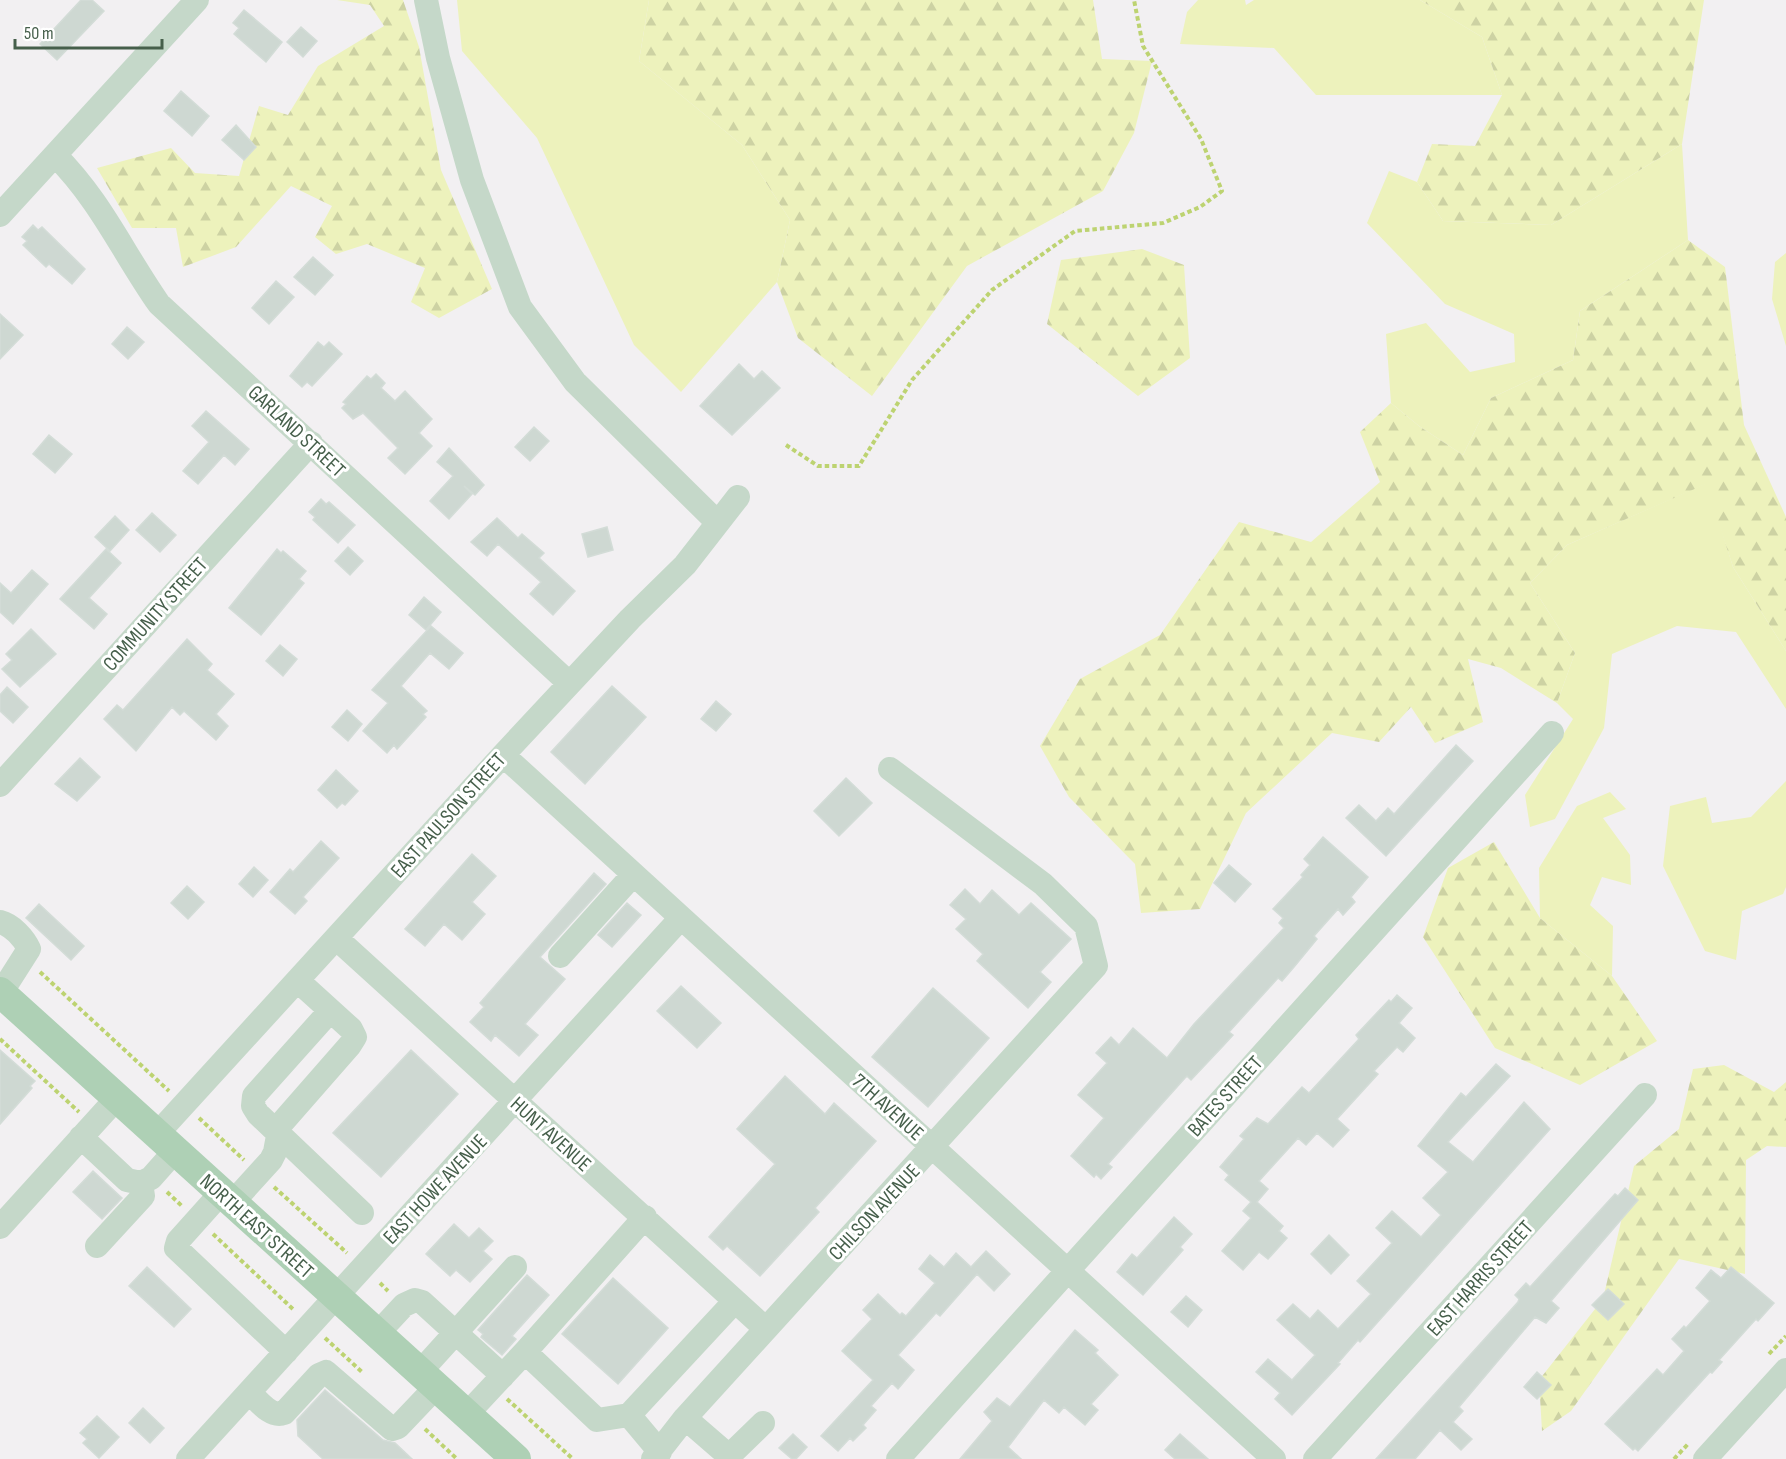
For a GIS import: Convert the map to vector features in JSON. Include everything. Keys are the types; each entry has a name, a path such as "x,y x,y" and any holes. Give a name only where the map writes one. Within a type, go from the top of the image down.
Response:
{"main road":[{"name":"NORTH EAST STREET","path":"1,993 467,1414 505,1455"}],"street":[{"path":"0,215 197,0"},
{"path":"426,0 438,58 472,180 520,308 575,382 717,522"},
{"name":"GARLAND STREET","path":"55,155 98,203 140,277 159,304 569,683"},
{"name":"COMMUNITY STREET","path":"0,785 311,443"},
{"name":"EAST PAULSON STREET","path":"146,1180 166,1143 298,981 502,755 685,565 738,497"},
{"name":"BATES STREET","path":"898,1459 1552,733"},
{"name":"7TH AVENUE","path":"502,755 1274,1459"},
{"name":"CHILSON AVENUE","path":"657,1455 685,1418 933,1148 1096,966 1086,926 1043,884 890,770"},
{"path":"560,956 633,875"},
{"name":"EAST HOWE AVENUE","path":"188,1459 516,1102 680,919"},
{"path":"0,922 10,926 25,941 29,949 1,993"},
{"name":"HUNT AVENUE","path":"336,939 766,1329"},
{"path":"286,1352 180,1255 176,1248 178,1241 198,1220 271,1160 275,1152 280,1125 351,1045 355,1037 298,981"},
{"path":"330,1011 255,1096 253,1106 258,1114 362,1213"},
{"name":"EAST HARRIS STREET","path":"1315,1459 1645,1095"},
{"path":"0,1227 117,1098"},
{"path":"87,1131 127,1180 146,1180 143,1196 98,1246"},
{"path":"467,1414 645,1217"},
{"path":"249,1392 272,1413 278,1415 284,1413 319,1375 326,1372 386,1426 392,1429 398,1427 409,1415 455,1333 515,1267"},
{"path":"377,1334 404,1305 415,1300 422,1302 503,1376"},
{"path":"525,1352 597,1420 629,1415 735,1301"},
{"path":"1705,1459 1784,1377"},
{"path":"629,1415 657,1455"},
{"path":"685,1418 729,1456 763,1423"}],"path":[{"path":"786,445 818,466 859,466 912,380 992,290 1075,231 1163,223 1200,207 1222,191 1201,139 1143,46 1134,0"},
{"path":"0,1039 87,1131"},
{"path":"146,1180 198,1220 368,1377"},
{"path":"409,1415 457,1459"}],"green space":[{"path":"337,0 403,0 419,47 441,170 492,289 439,318 411,302 425,268 367,244 336,254 315,237 332,206 291,186 236,247 183,267 176,228 132,228 97,168 171,148 195,173 239,176 259,106 288,115 318,66 384,26 370,5"},
{"path":"457,0 649,0 639,61 742,145 790,220 777,282 681,392 634,345 537,138 462,51"},
{"path":"649,0 1093,0 1102,59 1152,61 1134,133 1103,191 967,266 872,396 798,338 777,282 790,220 742,145 639,61"},
{"path":"1198,0 1245,0 1246,5 1254,0 1420,0 1482,37 1502,95 1316,95 1274,48 1180,44 1187,12"},
{"path":"1420,0 1704,0 1682,144 1551,225 1443,221 1417,182 1432,144 1475,146 1502,95 1482,37"},
{"path":"1682,144 1688,240 1580,311 1573,360 1491,398 1463,455 1419,426 1391,403 1386,334 1426,323 1470,372 1515,362 1514,334 1445,304 1367,223 1389,171 1417,182 1443,221 1551,225"},
{"path":"1688,240 1725,267 1744,425 1786,517 1786,651 1733,567 1706,484 1567,545 1530,583 1575,653 1557,703 1501,668 1468,659 1483,722 1435,743 1411,707 1379,742 1332,733 1246,813 1200,909 1141,913 1135,864 1069,797 1040,746 1080,679 1160,635 1239,522 1311,542 1380,482 1360,432 1391,403 1419,426 1463,455 1491,398 1573,360 1580,311"},
{"path":"1142,249 1184,265 1190,358 1138,396 1047,324 1061,260"},
{"path":"1786,253 1786,346 1772,299 1775,262"},
{"path":"1707,483 1733,567 1786,651 1786,709 1736,632 1677,626 1612,654 1604,728 1555,819 1530,827 1525,795 1573,719 1557,703 1575,653 1530,583 1567,545"},
{"path":"1786,781 1786,887 1783,894 1742,911 1736,960 1705,951 1663,866 1670,806 1706,797 1712,823 1751,817"},
{"path":"1610,792 1626,809 1603,818 1630,855 1631,885 1602,877 1590,905 1613,926 1612,976 1540,918 1539,868 1577,806"},
{"path":"1494,842 1540,918 1612,976 1657,1041 1580,1085 1495,1048 1423,937 1448,868"},
{"path":"1724,1065 1774,1092 1786,1082 1786,1147 1767,1146 1746,1160 1745,1274 1679,1259 1571,1411 1542,1431 1539,1380 1603,1299 1634,1166 1679,1129 1693,1069"}],"building":[{"path":"81,0 92,0 104,11 57,60 40,44"},
{"path":"244,10 282,42 266,62 234,34 239,28 233,23"},
{"path":"301,27 317,41 303,57 287,42"},
{"path":"181,91 209,116 192,136 164,111"},
{"path":"236,125 256,147 244,160 222,140"},
{"path":"33,225 38,230 42,227 85,269 72,284 49,264 46,267 23,245 27,241 22,237"},
{"path":"313,257 333,275 315,295 294,277"},
{"path":"276,281 294,297 269,324 252,308"},
{"path":"0,314 23,335 0,359"},
{"path":"127,327 144,342 128,359 112,344"},
{"path":"318,342 324,347 329,342 342,354 312,386 307,382 302,387 290,376"},
{"path":"739,364 754,379 762,371 780,388 732,435 700,406"},
{"path":"376,374 385,383 381,388 395,401 405,391 432,419 419,433 432,446 405,474 388,458 398,448 363,413 353,419 342,408 346,404 343,402 367,376 371,379"},
{"path":"206,411 249,449 235,465 224,455 198,484 183,471 209,442 192,426"},
{"path":"534,427 549,441 530,461 515,447"},
{"path":"49,435 72,454 55,473 33,454"},
{"path":"449,448 484,485 475,495 464,486 472,494 449,519 430,501 453,476 437,462"},
{"path":"321,499 326,504 329,502 355,525 338,543 313,520 315,517 309,512"},
{"path":"152,513 176,535 160,552 136,530"},
{"path":"115,516 129,530 110,551 95,537"},
{"path":"497,518 518,538 522,534 544,553 539,558 575,591 553,615 530,594 541,582 498,544 487,556 471,542"},
{"path":"607,527 613,550 588,557 582,534"},
{"path":"348,547 363,561 350,575 335,561"},
{"path":"106,549 121,563 89,598 107,614 94,629 60,599"},
{"path":"277,549 281,553 283,551 306,571 299,579 304,583 261,635 229,608"},
{"path":"32,570 48,584 13,624 0,612 0,583 11,593"},
{"path":"424,597 441,612 426,630 409,615"},
{"path":"431,626 463,653 449,669 430,653 401,686 427,711 423,714 426,717 397,749 394,745 387,753 363,731 388,703 372,690"},
{"path":"31,629 56,654 20,687 2,669 12,660 6,654"},
{"path":"187,639 212,664 207,670 234,694 216,714 228,726 216,740 184,711 180,715 172,707 136,751 104,719 117,705 123,710"},
{"path":"280,645 297,659 283,676 266,661"},
{"path":"612,686 646,717 585,784 551,752"},
{"path":"7,687 28,707 13,723 0,711 0,695"},
{"path":"716,701 731,714 716,731 701,719"},
{"path":"347,710 362,724 348,741 332,727"},
{"path":"1456,745 1473,761 1386,856 1346,818 1359,805 1376,821 1388,808 1394,814"},
{"path":"80,758 100,777 77,801 55,784"},
{"path":"336,770 358,791 345,805 342,803 337,808 318,790"},
{"path":"846,778 872,803 839,836 814,811"},
{"path":"1323,837 1368,877 1351,897 1355,902 1343,915 1338,909 1314,936 1317,939 1282,981 1278,978 1229,1032 1233,1035 1223,1046 1191,1080 1187,1076 1185,1078 1108,1164 1112,1167 1101,1179 1096,1174 1094,1177 1071,1156 1104,1118 1078,1095 1107,1063 1096,1053 1111,1037 1119,1045 1133,1028 1167,1058 1194,1024 1284,928 1279,923 1283,918 1273,909 1303,877 1301,875 1310,865 1304,859"},
{"path":"321,841 339,858 303,897 307,901 295,914 270,892 290,869 293,872"},
{"path":"472,854 496,876 472,902 485,914 462,940 444,924 425,946 405,929"},
{"path":"1229,865 1251,884 1235,902 1214,883"},
{"path":"254,867 268,880 253,897 239,884"},
{"path":"594,873 606,884 540,957 565,979 525,1024 538,1035 519,1056 495,1035 491,1041 470,1022 484,1007 480,1003"},
{"path":"187,886 204,902 188,919 171,903"},
{"path":"965,889 980,904 992,890 1019,915 1031,903 1071,939 1040,972 1051,982 1028,1008 977,961 983,954 956,929 966,919 950,905"},
{"path":"627,903 641,915 612,947 598,935"},
{"path":"39,904 84,946 71,960 26,918"},
{"path":"681,986 721,1023 697,1048 657,1011"},
{"path":"933,988 989,1038 928,1107 872,1057"},
{"path":"1397,995 1412,1008 1399,1023 1415,1038 1403,1052 1397,1047 1374,1071 1378,1074 1337,1119 1349,1130 1333,1147 1317,1133 1306,1145 1298,1138 1259,1181 1268,1189 1257,1202 1283,1226 1279,1231 1287,1238 1268,1259 1259,1252 1243,1270 1222,1251 1251,1218 1243,1211 1251,1202 1225,1180 1229,1175 1220,1167 1244,1139 1240,1136 1257,1118 1268,1124 1302,1087 1309,1093 1359,1039 1356,1035 1389,1000 1391,1002"},
{"path":"0,1050 35,1081 30,1086 32,1088 0,1124"},
{"path":"411,1050 458,1094 381,1177 333,1133"},
{"path":"1496,1064 1510,1076 1448,1142 1473,1162 1524,1102 1550,1129 1292,1415 1275,1399 1280,1393 1256,1372 1268,1359 1292,1380 1315,1355 1277,1320 1293,1304 1310,1319 1318,1310 1338,1329 1371,1294 1357,1281 1392,1243 1376,1228 1392,1211 1421,1237 1441,1215 1423,1198 1448,1172 1418,1146 1461,1093 1466,1097"},
{"path":"785,1076 825,1114 834,1103 876,1141 815,1208 819,1212 760,1276 727,1246 723,1250 709,1237 775,1164 737,1129"},
{"path":"93,1171 122,1198 102,1219 73,1192"},
{"path":"1625,1188 1638,1200 1551,1301 1559,1308 1546,1323 1535,1317 1459,1407 1463,1411 1453,1422 1472,1439 1461,1450 1440,1430 1415,1459 1376,1459 1518,1302 1519,1299 1515,1295 1526,1283 1530,1287 1615,1194 1618,1196"},
{"path":"1174,1217 1192,1234 1180,1247 1183,1250 1143,1295 1117,1272 1132,1254 1137,1258"},
{"path":"454,1224 469,1238 479,1228 493,1241 483,1251 492,1259 470,1282 456,1270 450,1276 426,1254"},
{"path":"1329,1235 1349,1255 1331,1274 1311,1254"},
{"path":"986,1251 1010,1274 994,1291 977,1274 940,1316 936,1313 898,1355 914,1370 898,1389 892,1383 871,1406 876,1410 863,1425 866,1428 853,1441 850,1438 838,1451 821,1436 873,1380 842,1351 872,1319 863,1310 878,1294 900,1315 902,1313 906,1316 935,1283 919,1269 930,1255 944,1267 956,1253 971,1267"},
{"path":"147,1267 191,1309 174,1327 129,1286"},
{"path":"1731,1267 1774,1303 1758,1321 1756,1319 1719,1360 1722,1362 1712,1373 1710,1372 1638,1451 1635,1448 1633,1450 1605,1424 1657,1369 1663,1375 1684,1351 1672,1339 1684,1326 1686,1328 1710,1301 1696,1288 1711,1270 1721,1278"},
{"path":"527,1275 549,1295 512,1336 516,1339 502,1355 481,1337 483,1334 478,1330"},
{"path":"613,1278 668,1328 618,1384 562,1334"},
{"path":"1608,1289 1624,1304 1608,1320 1592,1305"},
{"path":"1186,1296 1202,1310 1188,1327 1171,1312"},
{"path":"1075,1330 1098,1350 1095,1353 1118,1375 1091,1404 1098,1410 1085,1425 1064,1407 1059,1413 1044,1400 1008,1447 1021,1459 960,1459 992,1421 984,1412 997,1398 1010,1407"},
{"path":"1537,1372 1551,1385 1537,1399 1524,1387"},
{"path":"325,1390 383,1440 395,1443 412,1459 323,1459 298,1436 297,1420"},
{"path":"143,1408 164,1428 150,1443 129,1423"},
{"path":"97,1416 119,1437 99,1458 83,1443 87,1439 80,1433"},
{"path":"793,1434 807,1447 796,1459 792,1459 779,1448"},
{"path":"1180,1434 1208,1459 1175,1459 1165,1450"}]}
